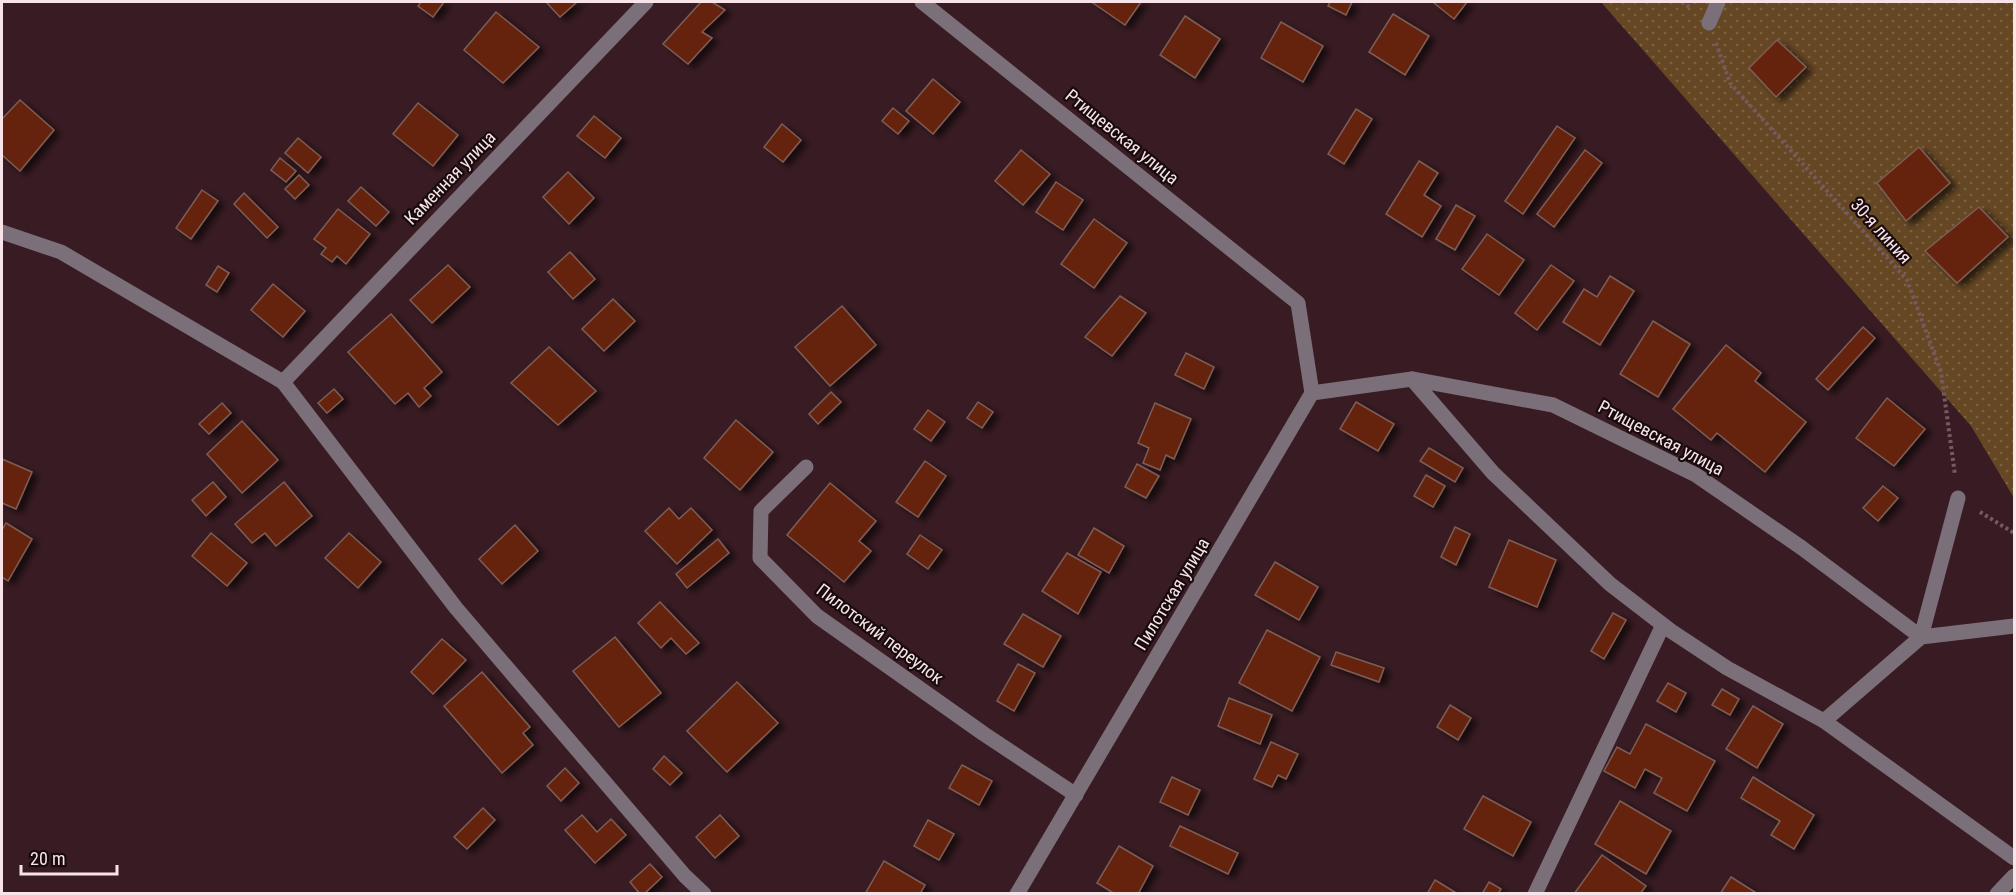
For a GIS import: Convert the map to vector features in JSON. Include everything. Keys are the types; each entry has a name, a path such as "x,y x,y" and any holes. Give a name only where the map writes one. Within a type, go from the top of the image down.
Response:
{"street":[{"name":"Каменная улица","path":"283,382 646,2"},
{"name":"Ртищевская улица","path":"922,2 1298,303 1312,393 1413,379 1553,405 1696,475 1802,548 1921,637"},
{"path":"1709,23 1718,2"},
{"path":"2,232 61,252 283,382 456,608 686,876 704,894"},
{"path":"1413,379 1493,473 1610,584 1664,625 1727,668 1824,721 2014,858"},
{"name":"Пилотская улица","path":"1017,894 1312,393"},
{"name":"Пилотский переулок","path":"806,467 761,511 760,558 817,616 984,734 1076,795"},
{"path":"1921,637 1958,498"},
{"path":"1535,894 1664,625"},
{"path":"1824,721 1921,637 2014,626"},
{"path":"1997,894 2014,876"}],"path":[{"path":"1682,2 1709,23"},
{"name":"30-я линия","path":"1709,23 1730,83 1906,280 1941,372 1958,498"},
{"path":"1958,498 2014,534"}],"shaded area":[{"path":"1601,2 2014,2 2014,498 1971,426"}],"building":[{"path":"421,2 444,2 433,17 418,6"},
{"path":"546,2 577,2 560,17"},
{"path":"701,2 712,2 725,10 702,32 712,38 688,64 663,44"},
{"path":"1094,2 1141,2 1125,25"},
{"path":"1330,2 1352,2 1346,15 1328,6"},
{"path":"1435,2 1467,2 1454,19"},
{"path":"496,12 539,47 503,83 464,50"},
{"path":"1393,14 1429,36 1405,75 1369,52"},
{"path":"1185,16 1220,39 1195,78 1160,55"},
{"path":"1281,22 1323,46 1303,82 1261,58"},
{"path":"1777,40 1806,67 1776,97 1749,68"},
{"path":"933,79 960,102 933,134 906,111"},
{"path":"20,100 54,130 20,171 2,155 2,119"},
{"path":"418,103 458,135 433,166 393,134"},
{"path":"893,108 909,121 898,134 882,121"},
{"path":"1356,109 1372,119 1344,164 1328,154"},
{"path":"594,116 621,138 605,158 577,136"},
{"path":"782,124 801,140 783,162 764,147"},
{"path":"1557,126 1575,138 1523,214 1505,201"},
{"path":"298,138 321,157 308,173 285,153"},
{"path":"1919,147 1950,183 1906,221 1877,183"},
{"path":"1021,150 1050,174 1023,205 995,181"},
{"path":"1585,150 1602,163 1554,227 1537,214"},
{"path":"280,158 296,171 286,182 271,170"},
{"path":"1419,161 1438,173 1424,195 1441,206 1422,237 1386,214"},
{"path":"568,172 594,198 569,224 543,197"},
{"path":"299,175 309,185 295,199 285,189"},
{"path":"1056,182 1083,200 1063,230 1036,212"},
{"path":"361,187 389,212 376,226 348,201"},
{"path":"202,190 218,201 191,239 176,228"},
{"path":"244,193 278,227 267,238 234,204"},
{"path":"1456,205 1475,216 1455,250 1436,239"},
{"path":"1979,207 2008,237 1957,283 1925,251"},
{"path":"338,209 370,234 346,264 337,256 332,262 321,254 326,248 314,239"},
{"path":"1094,219 1127,243 1094,288 1061,264"},
{"path":"1487,234 1524,260 1499,295 1462,269"},
{"path":"570,252 595,279 573,299 548,272"},
{"path":"448,265 470,287 432,323 410,300"},
{"path":"1551,265 1574,281 1537,330 1515,313"},
{"path":"218,266 229,273 217,292 206,285"},
{"path":"1610,276 1634,291 1600,345 1563,322 1584,289 1597,297"},
{"path":"273,284 305,311 283,337 251,310"},
{"path":"1120,296 1146,313 1112,356 1085,337"},
{"path":"613,299 635,321 604,351 582,329"},
{"path":"842,306 876,345 830,386 795,347"},
{"path":"391,314 442,372 424,388 431,396 419,407 408,393 395,404 348,352"},
{"path":"1653,321 1690,344 1658,397 1620,374"},
{"path":"1863,327 1875,338 1828,390 1816,379"},
{"path":"1726,345 1761,373 1755,381 1806,422 1765,472 1717,433 1711,440 1673,409"},
{"path":"549,347 596,391 558,425 511,383"},
{"path":"1186,353 1214,367 1204,389 1175,375"},
{"path":"334,389 343,399 327,413 318,403"},
{"path":"831,392 841,402 818,424 809,414"},
{"path":"1887,398 1925,429 1894,466 1856,438"},
{"path":"978,402 993,412 982,428 967,418"},
{"path":"1356,402 1394,424 1378,451 1340,429"},
{"path":"222,403 231,413 209,434 199,424"},
{"path":"1155,403 1191,419 1174,459 1166,455 1160,470 1143,463 1149,448 1138,443"},
{"path":"928,410 945,422 931,441 914,429"},
{"path":"736,420 773,452 740,490 704,458"},
{"path":"242,421 278,460 242,493 207,454"},
{"path":"1429,448 1463,468 1455,482 1420,461"},
{"path":"2,459 32,472 16,509 2,503"},
{"path":"925,461 946,476 918,517 896,502"},
{"path":"1137,464 1159,476 1146,498 1125,487"},
{"path":"1426,475 1445,486 1433,507 1414,496"},
{"path":"213,482 226,497 206,516 192,500"},
{"path":"284,482 312,516 276,546 265,533 252,543 235,524"},
{"path":"830,483 876,521 859,541 871,551 844,582 787,535"},
{"path":"1883,486 1898,498 1878,521 1863,508"},
{"path":"669,508 679,519 691,508 712,530 677,564 645,531"},
{"path":"6,523 32,539 8,581 2,577 2,530"},
{"path":"515,525 538,551 502,584 479,559"},
{"path":"1455,527 1470,534 1456,565 1441,557"},
{"path":"1094,528 1124,546 1109,573 1078,555"},
{"path":"211,533 247,563 227,586 192,556"},
{"path":"349,533 381,562 358,588 325,558"},
{"path":"920,535 942,550 928,569 907,554"},
{"path":"718,539 729,553 687,588 676,574"},
{"path":"1509,540 1556,560 1537,607 1489,587"},
{"path":"1067,553 1101,572 1078,614 1042,591"},
{"path":"1275,562 1318,587 1299,620 1255,595"},
{"path":"660,602 699,643 686,654 671,638 661,648 638,623"},
{"path":"1613,613 1626,620 1604,659 1591,651"},
{"path":"1023,614 1061,636 1043,667 1004,644"},
{"path":"1267,630 1320,657 1292,711 1239,683"},
{"path":"615,637 661,693 619,727 573,671"},
{"path":"442,639 466,660 433,694 411,672"},
{"path":"1336,652 1384,668 1379,682 1331,665"},
{"path":"1018,664 1035,673 1014,711 997,701"},
{"path":"482,672 530,727 523,733 533,745 502,773 444,706"},
{"path":"737,682 778,723 727,772 687,731"},
{"path":"1668,683 1686,693 1676,712 1657,701"},
{"path":"1722,689 1739,699 1730,715 1712,705"},
{"path":"1229,698 1272,715 1260,744 1218,726"},
{"path":"1450,705 1471,718 1458,740 1437,727"},
{"path":"1753,706 1783,724 1757,768 1726,749"},
{"path":"1646,724 1715,761 1687,811 1654,793 1662,778 1645,769 1635,788 1604,771 1617,747 1630,754"},
{"path":"1271,742 1298,754 1286,779 1278,775 1272,787 1254,779"},
{"path":"664,756 682,773 670,785 653,769"},
{"path":"962,765 992,781 979,805 949,788"},
{"path":"565,768 579,783 561,801 547,786"},
{"path":"1172,777 1200,790 1188,815 1160,802"},
{"path":"1753,777 1814,815 1794,849 1771,835 1780,821 1741,798"},
{"path":"1483,796 1531,822 1513,856 1464,829"},
{"path":"1620,801 1671,831 1646,874 1595,844"},
{"path":"483,808 495,820 467,849 454,837"},
{"path":"582,815 597,832 611,819 626,835 595,863 565,830"},
{"path":"720,815 739,836 715,858 696,837"},
{"path":"928,820 954,834 939,860 914,846"},
{"path":"1180,826 1238,853 1228,874 1170,846"},
{"path":"1119,846 1153,866 1138,894 1115,894 1097,883"},
{"path":"1602,855 1646,886 1640,894 1574,894"},
{"path":"884,861 925,885 920,894 865,894"},
{"path":"650,864 662,877 644,894 640,894 630,882"},
{"path":"1731,877 1758,894 1720,894"},
{"path":"1435,880 1458,894 1427,894"},
{"path":"1489,882 1501,889 1498,894 1482,894"}]}
